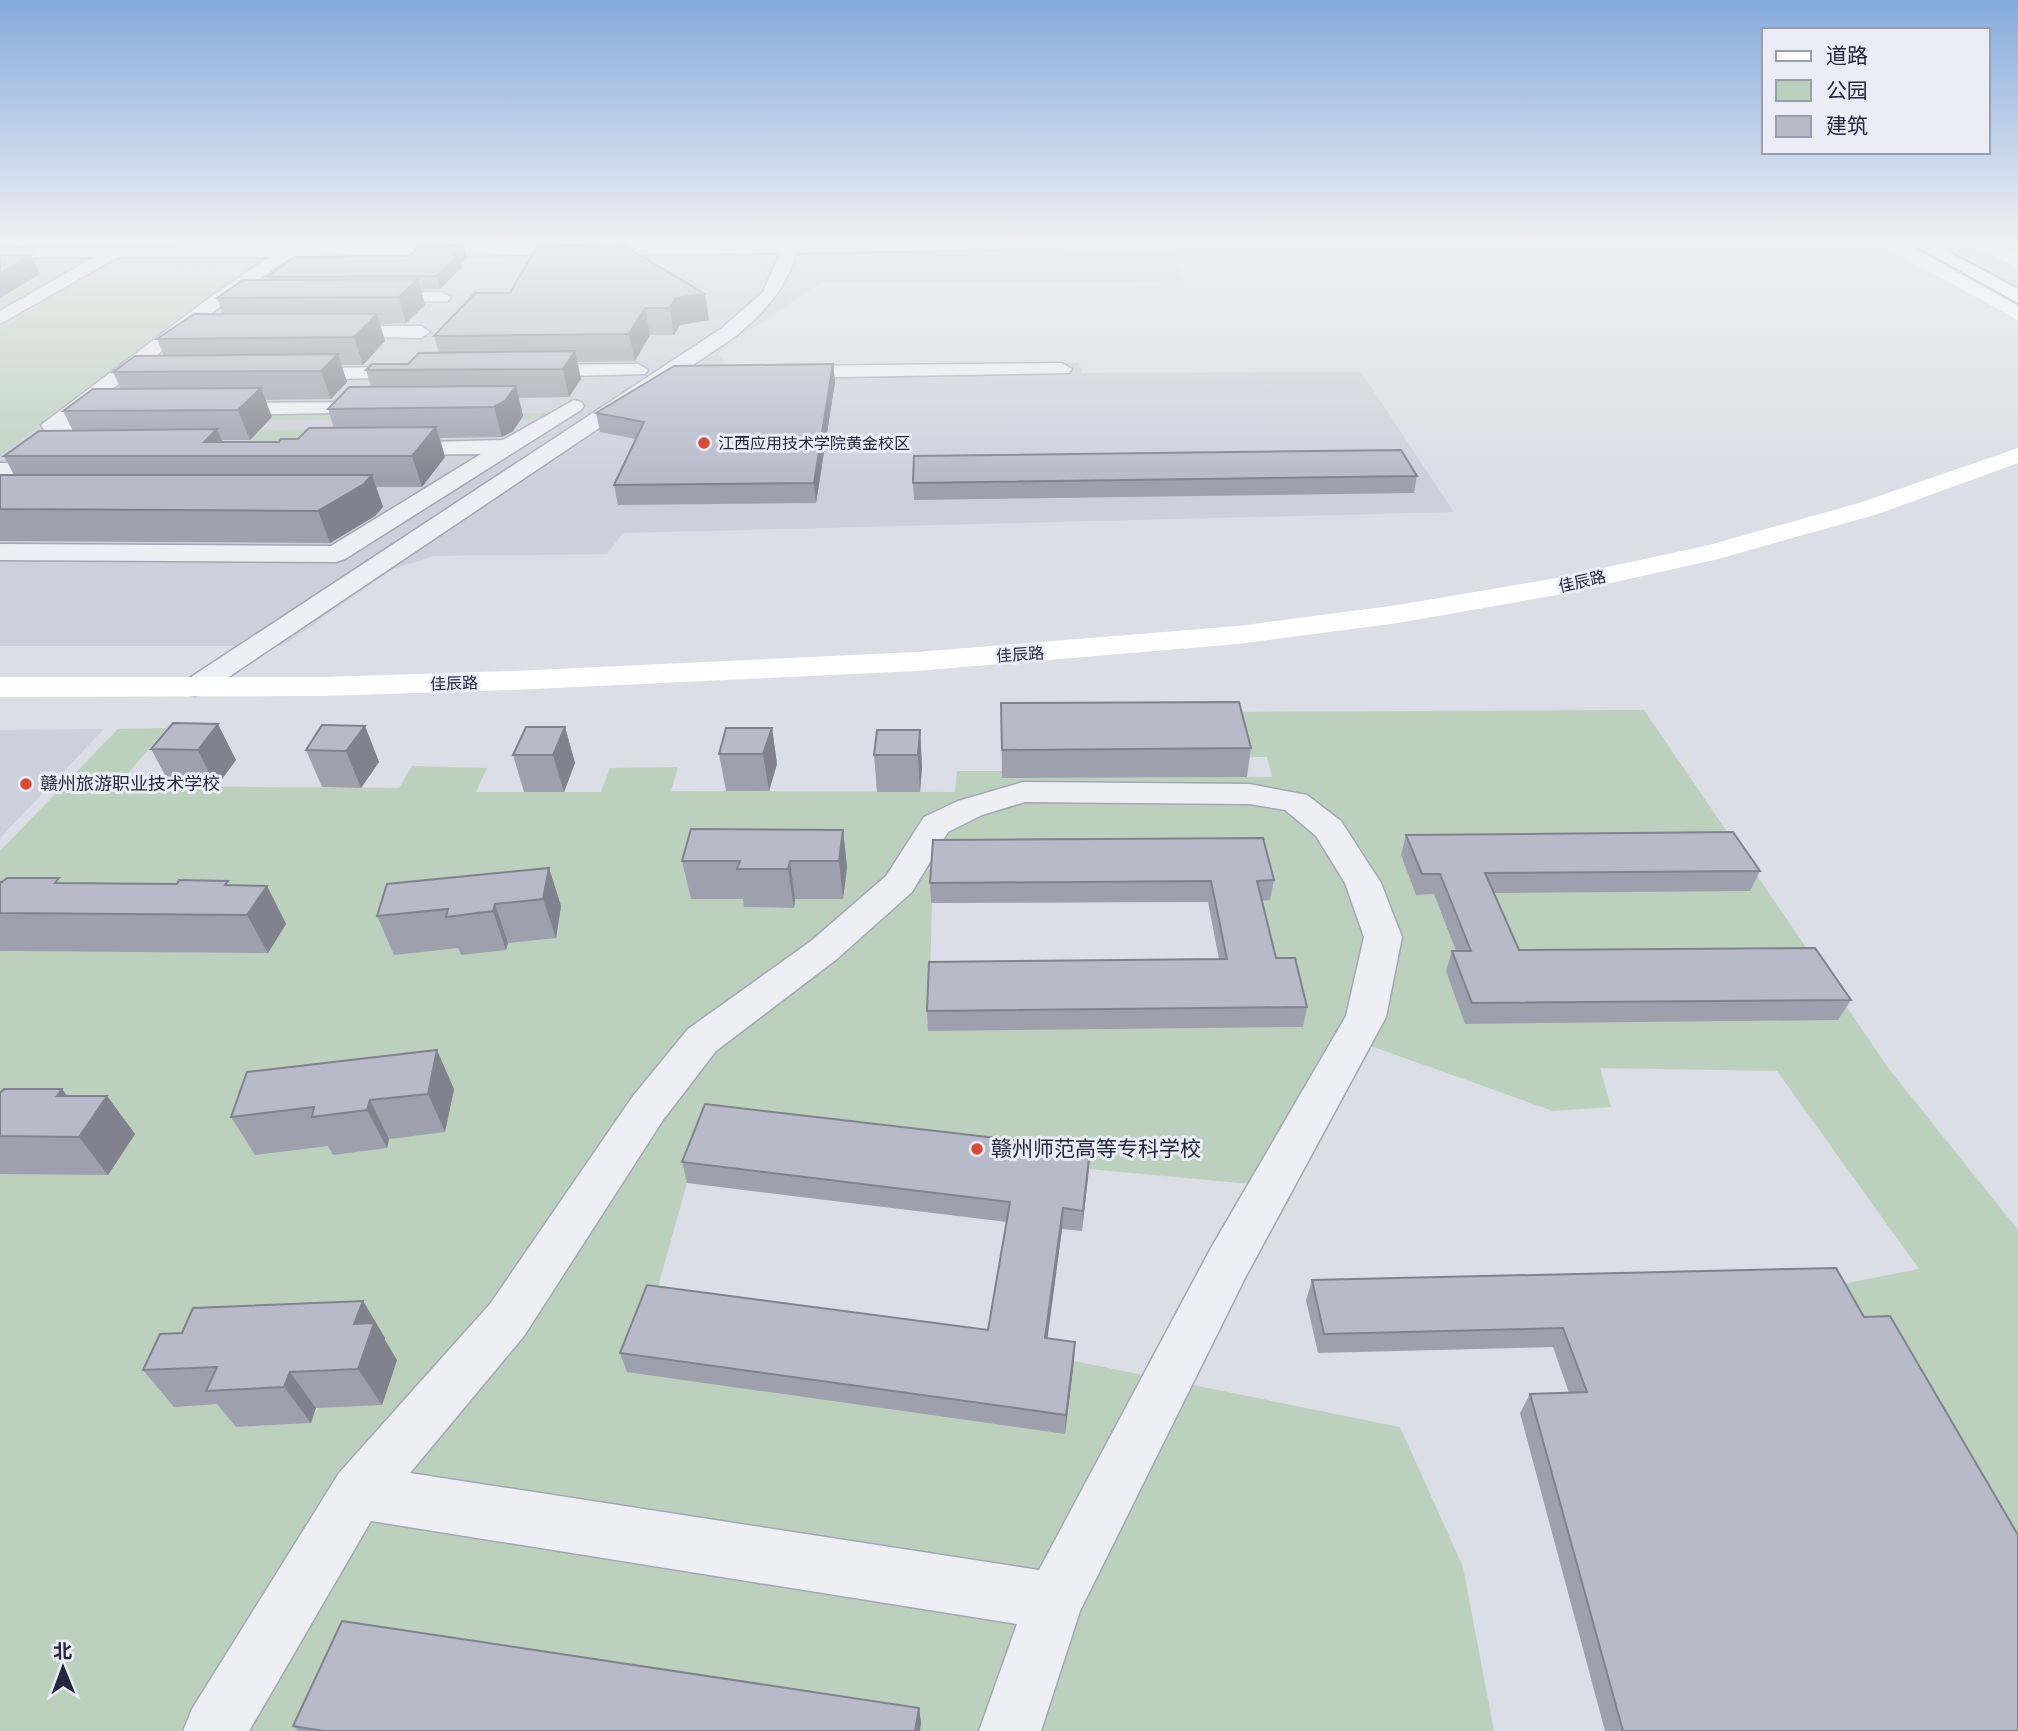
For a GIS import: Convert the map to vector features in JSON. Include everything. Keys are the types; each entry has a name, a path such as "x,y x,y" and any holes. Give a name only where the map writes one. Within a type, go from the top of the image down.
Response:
{"main road":[{"name":"佳辰路","path":"0,687 428,684 881,664 1128,646 1352,620 1544,589 1766,540 1940,486 2018,455"},
{"name":"佳辰路","path":"0,709 411,705 885,681 1135,660 1358,634 1563,601 1789,550 1963,496 2018,474"}],"street":[{"path":"138,408 44,431 173,333 202,322"},
{"path":"506,423 529,397 654,362 729,332 741,322"},
{"path":"311,332 421,332"},
{"path":"293,355 416,354"},
{"path":"526,354 654,362 707,372"},
{"path":"142,357 170,356"},
{"path":"529,397 572,407 654,362"},
{"path":"195,687 654,362"},
{"path":"762,372 1062,369"},
{"path":"221,390 430,380 279,374"},
{"path":"114,376 155,376"},
{"path":"529,397 608,387"},
{"path":"96,390 138,408"},
{"path":"355,517 428,497 507,447 529,397"},
{"path":"71,410 138,408"},
{"path":"200,417 394,416"},
{"path":"476,467 386,458 507,447"},
{"path":"0,468 79,460"},
{"path":"0,552 336,554 391,507"},
{"path":"214,1731 358,1492 507,1320 648,1108 702,1040 824,950 900,884 936,825 970,808 1023,792 1249,794 1295,802 1329,828 1363,883 1383,937 1366,1017 1228,1263 1054,1601 1010,1731"},
{"path":"358,1492 1054,1601"}],"shaded area":[{"name":"江西应用技术学院黄金校区","path":"0,322 763,322 717,353 728,365 1079,363 1082,373 1361,372 1454,512 623,533 607,554 434,556 392,570 282,646 0,646"},
{"name":"赣州旅游职业技术学校","path":"104,729 0,838 0,730"}],"green space":[{"path":"12,322 179,322 0,455 0,329"},
{"path":"549,413 545,419 70,421 78,415"},
{"path":"347,429 334,443 245,444 260,430"},
{"name":"赣州师范高等专科学校","path":"1644,710 1889,1069 2018,1230 2018,1590 1821,1288 1919,1269 1777,1071 1600,1068 1611,1107 1553,1111 1354,1040 1272,1186 1089,1169 710,1124 687,1183 653,1305 1065,1433 1074,1361 1400,1427 1463,1567 1494,1731 920,1731 920,1723 314,1731 0,1731 0,951 267,953 0,920 0,851 118,729 167,728 117,786 399,788 412,766 487,768 476,792 601,792 610,768 678,767 671,791 955,792 957,771 1002,771 1002,778 1272,777 1267,757 1242,757 1234,712","holes":["933,860 1270,900 1253,901 1272,979 930,982","847,868 795,899 793,908 745,907 747,899 691,899","385,1338 380,1353 371,1365 327,1399 310,1423 237,1427 246,1403"]}],"building":[{"path":"182,322 369,322 354,337 157,339"},
{"path":"448,322 637,322 629,334 434,336"},
{"path":"575,351 563,369 366,370 372,364 408,364 419,353"},
{"path":"338,354 321,371 113,372 135,356"},
{"path":"833,364 814,483 614,485 644,422 596,413 674,366"},
{"path":"516,386 505,401 494,407 328,409 349,387"},
{"path":"261,388 238,410 63,411 93,389"},
{"path":"436,427 412,456 4,456 39,431 217,429 204,442 279,442 281,439 298,439 309,428"},
{"path":"1401,450 1417,476 913,483 914,456"},
{"path":"0,475 372,475 364,484 318,511 0,509"},
{"path":"1239,702 1251,748 1002,750 1001,703"},
{"path":"173,723 218,724 198,750 151,749"},
{"path":"322,725 365,726 346,751 306,750"},
{"path":"526,727 565,727 553,755 513,755"},
{"path":"726,728 772,728 763,754 719,754"},
{"path":"877,730 920,730 918,755 874,755"},
{"path":"691,829 843,830 839,861 790,861 788,869 737,869 740,861 682,861"},
{"path":"1733,832 1760,871 1485,873 1519,950 1815,948 1851,1000 1472,1003 1452,951 1471,951 1440,874 1422,874 1406,835"},
{"path":"1263,838 1274,880 1257,881 1276,958 1295,958 1307,1007 927,1011 929,962 1227,959 1211,881 930,883 933,840"},
{"path":"549,868 543,899 495,904 493,911 446,917 448,909 377,916 387,884"},
{"path":"7,878 59,878 55,883 177,884 179,880 228,881 225,885 267,886 247,915 0,913 0,882"},
{"path":"437,1050 428,1094 370,1100 367,1110 312,1117 314,1107 231,1117 247,1072"},
{"path":"4,1089 62,1089 57,1096 107,1096 79,1137 0,1136 0,1093"},
{"path":"705,1104 1090,1149 1083,1211 1063,1208 1045,1338 1075,1342 1066,1415 620,1353 647,1285 988,1330 1010,1202 682,1162"},
{"path":"1836,1268 1864,1317 1890,1316 2018,1535 2018,1731 1623,1731 1530,1394 1587,1392 1563,1328 1324,1334 1312,1280"},
{"path":"363,1301 354,1324 374,1323 358,1369 290,1372 284,1387 206,1391 217,1367 143,1370 160,1334 182,1333 193,1308"},
{"path":"342,1621 919,1708 915,1731 324,1731 293,1726"}],"place":[{"name":"江西应用技术学院黄金校区","path":"704,443"},
{"name":"赣州旅游职业技术学校","path":"26,784"},
{"name":"赣州师范高等专科学校","path":"977,1149"}]}
